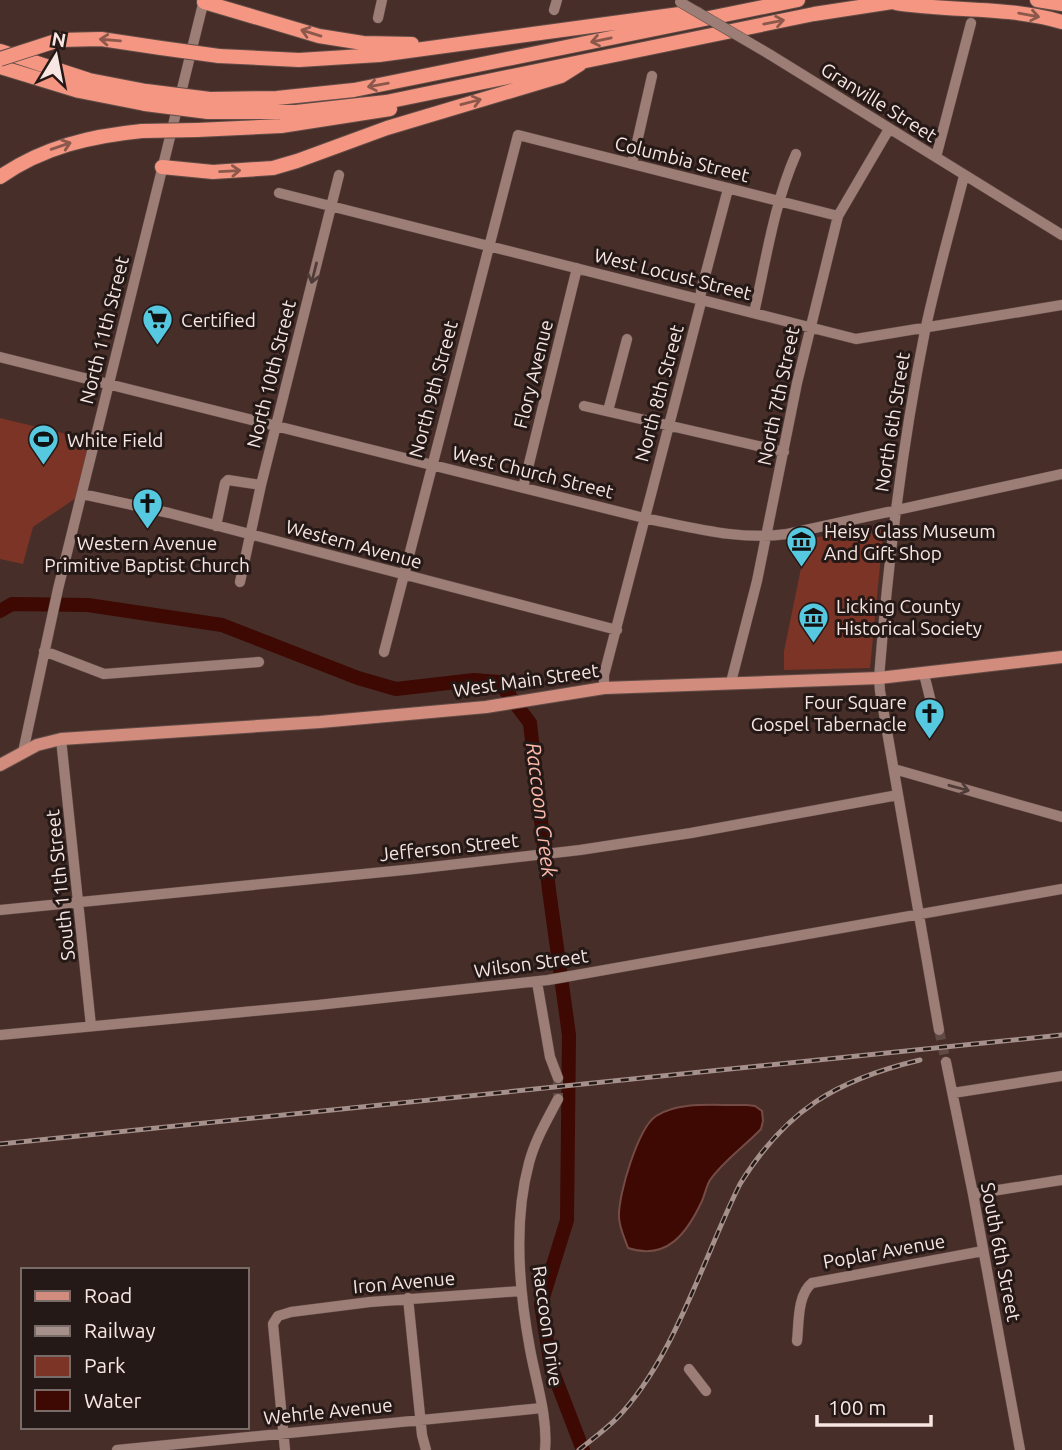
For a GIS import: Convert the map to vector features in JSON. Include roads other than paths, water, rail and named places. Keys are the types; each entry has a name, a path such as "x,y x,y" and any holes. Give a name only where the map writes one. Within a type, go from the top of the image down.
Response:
{"highway":[{"path":"209,105 354,90 798,0"},
{"path":"0,51 26,68 79,91 296,112 386,102 814,14 905,0"},
{"path":"1037,0 1062,4"},
{"path":"204,1 319,36 363,43 412,43 426,49"},
{"path":"888,2 923,8 999,10 1062,23"},
{"path":"0,59 59,40 101,39 219,56 299,60 379,55 687,13 716,17"},
{"path":"162,167 196,172 230,172 290,164 387,128 561,76 587,59"},
{"path":"0,66 26,68"},
{"path":"0,177 30,158 69,143 96,137 142,131 281,126 360,116 395,108 426,93"}],"main road":[{"name":"West Main Street","path":"0,765 37,745 61,739 320,722 486,707 604,688 880,678 1062,657"}],"street":[{"path":"378,18 382,0"},
{"name":"North 11th Street","path":"23,752 58,589 204,1"},
{"name":"Granville Street","path":"678,1 1062,235"},
{"path":"936,157 971,23"},
{"path":"632,164 652,76"},
{"name":"North 7th Street","path":"732,682 838,216 888,129"},
{"name":"Columbia Street","path":"518,135 838,216"},
{"name":"North 9th Street","path":"384,652 518,135"},
{"path":"754,313 780,202 796,154"},
{"name":"North 10th Street","path":"240,582 261,485 339,175"},
{"name":"North 6th Street","path":"880,678 896,511 926,329 964,176"},
{"name":"North 8th Street","path":"604,688 604,675 728,189"},
{"name":"West Locust Street","path":"279,193 864,340 1062,305"},
{"name":"Flory Avenue","path":"523,488 577,268"},
{"path":"608,411 627,340"},
{"name":"West Church Street","path":"0,357 645,518 724,534 766,537 1062,474"},
{"path":"584,406 784,452"},
{"path":"216,526 225,483 228,480 261,485"},
{"name":"Western Avenue","path":"82,494 250,534 617,630"},
{"path":"44,651 104,674 259,662"},
{"path":"925,674 932,706"},
{"path":"880,678 880,691 939,1030"},
{"name":"South 11th Street","path":"61,739 92,1026"},
{"path":"894,769 1062,817"},
{"name":"Jefferson Street","path":"0,910 580,850 691,833 898,795"},
{"name":"Wilson Street","path":"0,1035 543,981 1062,889"},
{"path":"543,981 550,1057 558,1078"},
{"name":"South 6th Street","path":"946,1062 1020,1450"},
{"path":"953,1093 1062,1076"},
{"name":"Raccoon Drive","path":"545,1450 542,1408 521,1291 521,1214 526,1177 537,1140 558,1100"},
{"path":"973,1194 1062,1180"},
{"name":"Poplar Avenue","path":"797,1341 802,1298 812,1283 983,1251"},
{"name":"Iron Avenue","path":"284,1432 273,1324 278,1316 291,1312 408,1298 521,1291"},
{"path":"408,1298 420,1419 426,1450"},
{"path":"689,1369 706,1391"},
{"name":"Wehrle Avenue","path":"117,1450 542,1408"},
{"path":"284,1432 285,1450"}],"water":[{"path":"747,1105 762,1111 761,1129 721,1166 710,1180 690,1224 665,1247 654,1251 628,1248 620,1225 620,1207 630,1163 649,1123 656,1116 676,1108"}],"waterway":[{"name":"Raccoon Creek","path":"0,611 12,604 88,605 222,625 358,678 396,689 474,680 499,682 530,723 569,1035 567,1220 541,1304 551,1367 583,1450"}],"tunnel":[{"path":"939,1030 946,1062"},
{"path":"558,1078 558,1099"}],"railway":[{"path":"0,1144 1062,1035"},
{"path":"579,1450 616,1419 655,1368 686,1307 740,1184 776,1136 816,1102 838,1089 863,1077 920,1060"}],"place":[{"name":"Certified","path":"158,347"},
{"name":"White Field","path":"44,467"},
{"name":"Western Avenue Primitive Baptist Church","path":"147,531"},
{"name":"Heisy Glass Museum And Gift Shop","path":"801,569"},
{"name":"Licking County Historical Society","path":"813,644"},
{"name":"Four Square Gospel Tabernacle","path":"930,740"}]}
